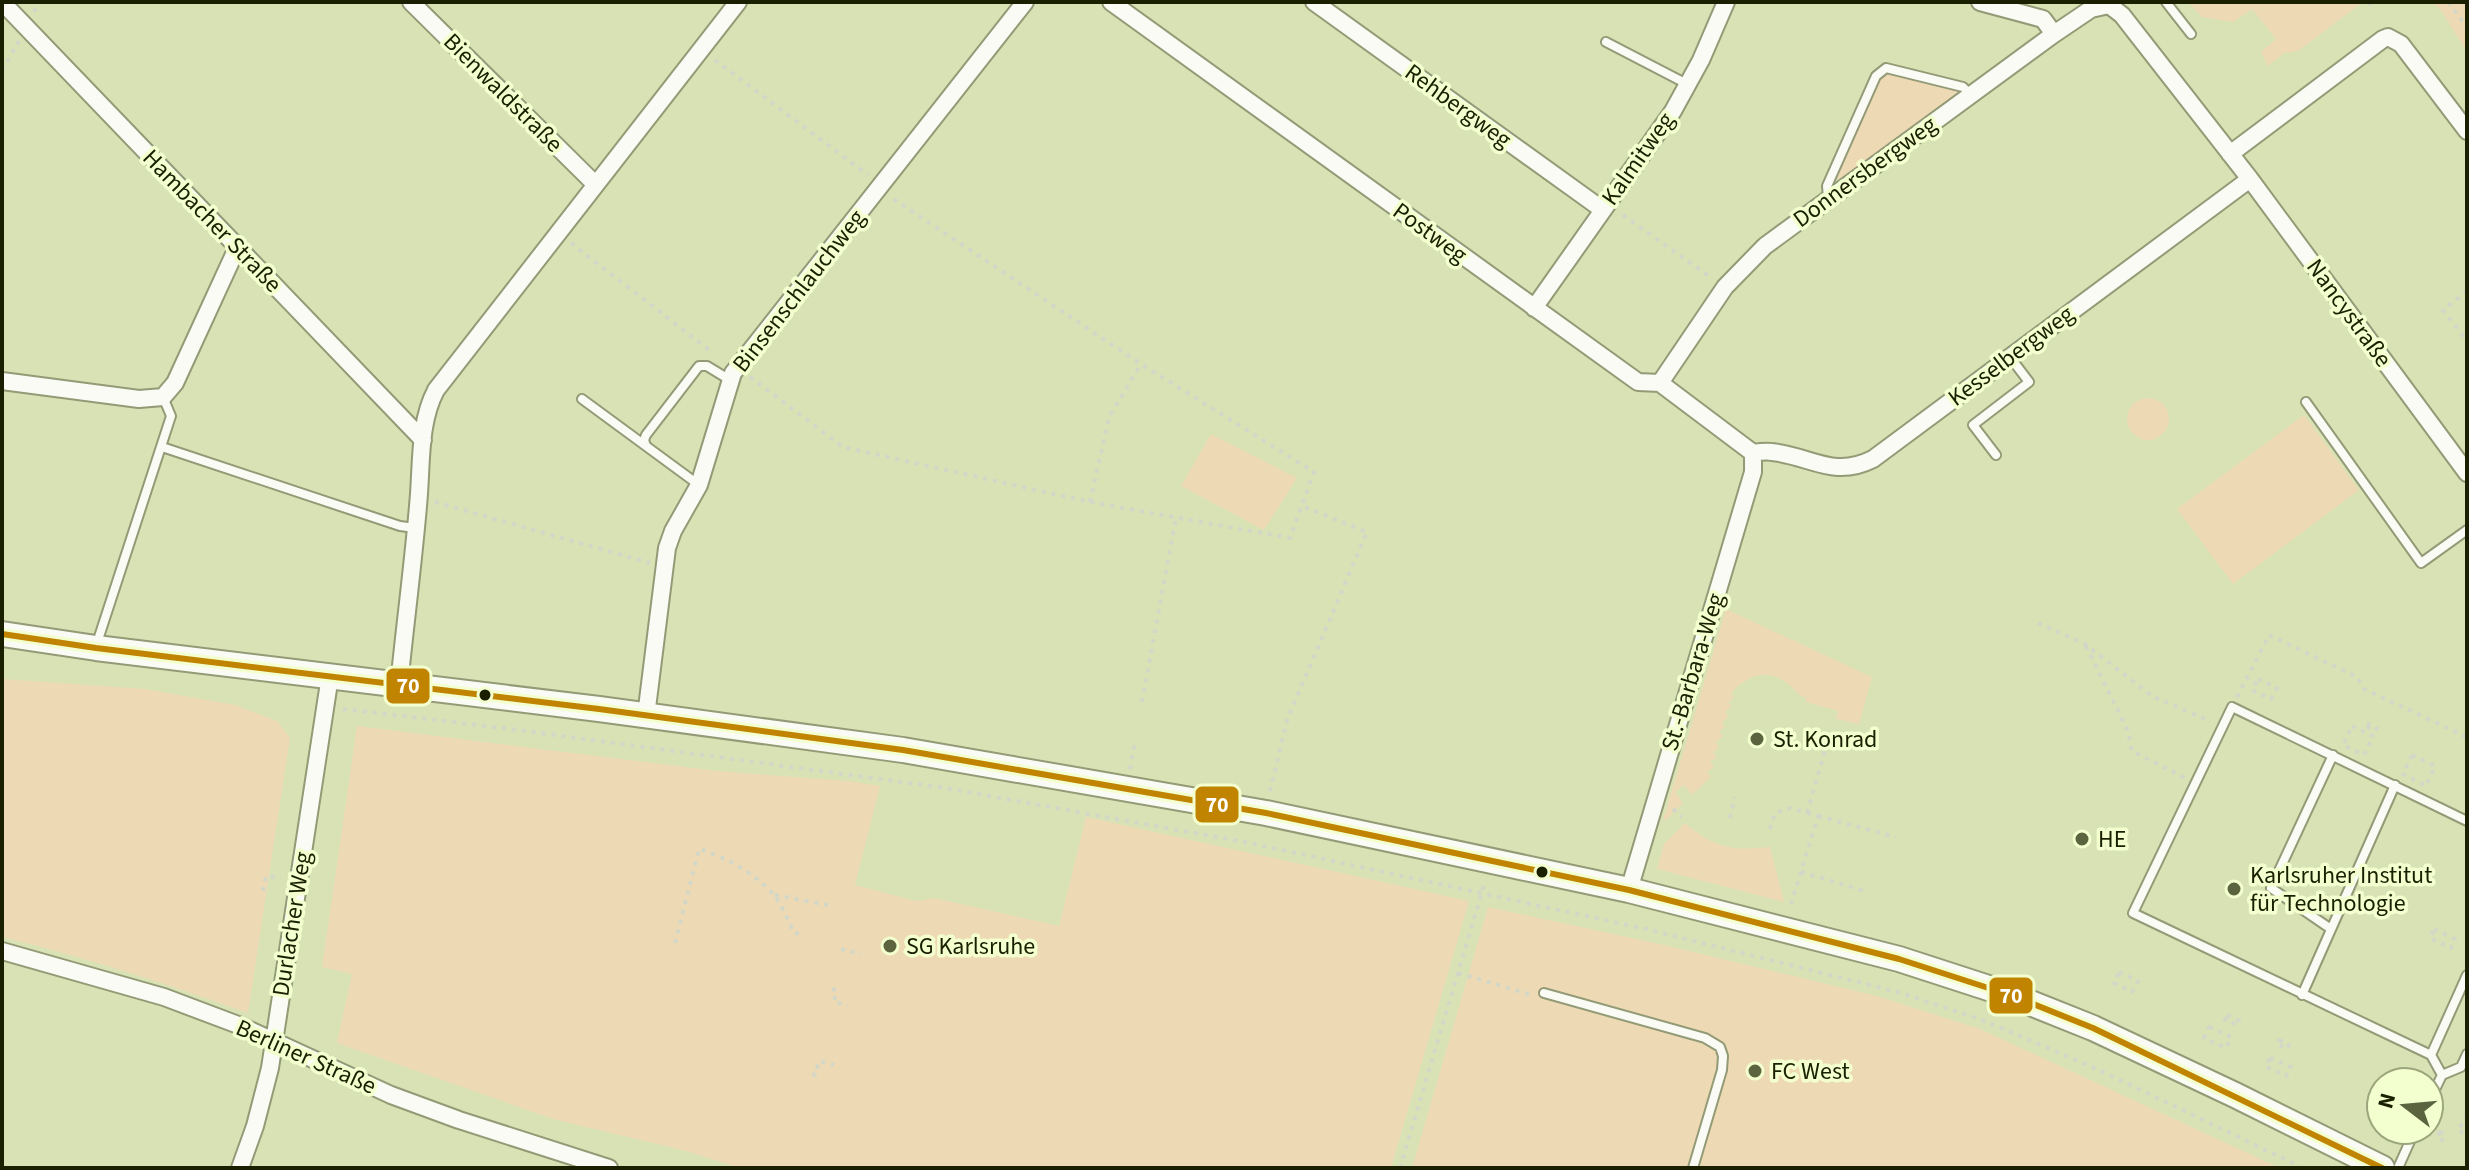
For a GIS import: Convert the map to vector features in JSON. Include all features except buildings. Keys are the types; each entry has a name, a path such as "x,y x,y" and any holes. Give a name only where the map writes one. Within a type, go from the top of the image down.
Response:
{"main road":[{"path":"2,634 903,750 1266,813 1629,890 1899,959 2013,996 2121,1041 2382,1168"}],"street":[{"name":"Hambacher Straße","path":"2,2 423,440"},
{"name":"Bienwaldstraße","path":"411,2 595,184"},
{"path":"399,685 423,440 427,410 436,390 738,2"},
{"name":"Binsenschlauchweg","path":"646,716 664,566 673,531 699,485 734,374 1025,2"},
{"name":"Postweg","path":"1111,2 1638,382 1660,383 1753,453"},
{"name":"Rehbergweg","path":"1314,2 1605,207"},
{"name":"Kalmitweg","path":"1534,308 1657,135 1688,85 1726,2"},
{"path":"1980,2 2043,19 2054,34"},
{"name":"Donnersbergweg","path":"1660,383 1725,287 1765,246 2054,34 2091,9 2110,3"},
{"name":"Nancystraße","path":"2110,3 2250,179 2467,473"},
{"path":"2230,154 2388,37 2401,44 2467,131"},
{"name":"Kesselbergweg","path":"1753,453 1773,452 1826,467 1859,466 1873,459 2250,179"},
{"path":"3,384 139,399 163,397 175,383 237,248"},
{"name":"St.-Barbara-Weg","path":"1629,890 1753,472 1753,453"},
{"name":"Durlacher Weg","path":"240,1168 261,1106 274,1041 330,676"},
{"name":"Berliner Straße","path":"2,951 164,997 274,1041 391,1095 609,1168"}],"lane":[{"path":"2166,2 2191,34"},
{"path":"1606,42 1688,85"},
{"path":"1828,199 1827,186 1876,76 1886,68 1963,87 1970,94"},
{"path":"1996,455 1973,425 2029,382 2010,357"},
{"path":"646,446 646,435 699,366 734,374"},
{"path":"96,648 171,416 163,397"},
{"path":"582,399 699,485"},
{"path":"2306,402 2421,563 2467,530"},
{"path":"162,447 400,526 416,528"},
{"path":"2437,1066 2431,1055 2133,913 2232,707 2467,821"},
{"path":"2331,929 2271,888 2333,755"},
{"path":"2302,995 2395,785"},
{"path":"2431,1055 2467,975"},
{"path":"1544,993 1705,1038 1720,1047 1722,1070 1693,1168"},
{"path":"2445,1074 2461,1067 2467,1054"},
{"path":"2398,1168 2408,1146"}],"path":[{"path":"2369,2 2374,9"},
{"path":"2448,2 2467,27"},
{"path":"558,232 724,362 734,374 843,447 1090,502 1290,538 1314,472 1141,364 891,197 881,185 701,49"},
{"path":"1605,207 1725,287"},
{"path":"2467,291 2443,310 2467,341"},
{"path":"1090,502 1109,417 1141,364"},
{"path":"419,498 664,566"},
{"path":"1266,813 1287,720 1367,532 1302,506"},
{"path":"1142,702 1176,517"},
{"path":"2038,623 2085,644 2152,696 2222,727"},
{"path":"2232,707 2269,635 2357,677 2364,689 2467,737"},
{"path":"2085,644 2128,731 2132,751 2195,784"},
{"path":"2258,679 2277,688 2271,699 2252,690 2258,679"},
{"path":"325,707 939,787 1250,843 1646,929 1898,992 1982,1020 2097,1069 2303,1168"},
{"path":"2352,726 2373,736 2364,755 2343,745 2352,726"},
{"path":"1807,813 1828,740 1817,738 1818,729"},
{"path":"1127,787 1135,742"},
{"path":"2412,755 2435,766 2426,786 2403,774 2406,768 2412,755"},
{"path":"1730,818 1735,797"},
{"path":"1770,829 1775,813 1790,808 1896,837"},
{"path":"1675,811 1682,817"},
{"path":"1791,904 1818,816"},
{"path":"675,943 699,849 733,864 775,895 833,906"},
{"path":"1400,1168 1491,860"},
{"path":"1801,872 1862,890 1864,886"},
{"path":"263,891 266,876 286,879"},
{"path":"775,895 794,933 801,934"},
{"path":"2434,929 2455,939 2451,948 2430,938 2434,929"},
{"path":"841,949 861,954"},
{"path":"2119,972 2138,981 2132,992 2114,983 2119,972"},
{"path":"1458,973 1535,997 1544,993"},
{"path":"832,989 836,990 834,1002 848,1005"},
{"path":"2209,1027 2231,1037 2226,1048 2204,1038 2209,1027"},
{"path":"2270,1058 2291,1067 2286,1076 2266,1067 2270,1058"},
{"path":"812,1074 815,1075 819,1061 834,1065"},
{"path":"2467,1115 2458,1131 2467,1134"}],"shaded area":[{"path":"2188,2 2363,2 2298,51 2284,53 2268,66 2261,52 2276,39 2252,9 2233,22 2202,17"},
{"path":"2433,2 2466,2 2467,52 2442,12"},
{"path":"1888,72 1961,92 1842,182 1836,176 1877,84"},
{"path":"2148,398 2163,404 2169,419 2163,434 2148,440 2133,434 2127,419 2133,404"},
{"path":"2304,415 2359,490 2233,584 2177,509"},
{"path":"1211,434 1297,478 1264,530 1181,486"},
{"path":"1726,609 1872,677 1859,724 1836,719 1838,711 1806,702 1806,698 1772,675 1750,678 1731,693 1734,697 1728,703 1732,706 1725,712 1728,717 1722,723 1725,727 1719,732 1723,736 1716,742 1719,748 1713,752 1717,757 1710,762 1714,767 1707,772 1711,777 1692,795 1684,785 1675,792 1683,803 1663,820"},
{"path":"2,679 145,689 235,705 277,721 290,738 248,1013 126,972 2,937"},
{"name":"SG Karlsruhe","path":"357,726 717,771 880,786 855,885 916,901 934,898 1059,926 1086,817 1469,901 1391,1168 740,1168 686,1151 553,1119 337,1043 352,974 322,967"},
{"path":"1685,823 1705,838 1724,846 1770,847 1784,902 1657,869 1664,844"},
{"name":"FC West","path":"1488,907 1877,996 1980,1029 2280,1168 1412,1168"}],"transit line":[{"name":"70","path":"2,634 903,750 1266,813 1629,890 1899,959 2013,996 2093,1028 2382,1168"}],"place":[{"name":"St. Konrad","path":"1757,739"},
{"name":"HE","path":"2082,839"},
{"name":"Karlsruher Institut für Technologie","path":"2234,889"},
{"name":"SG Karlsruhe","path":"890,946"},
{"name":"FC West","path":"1755,1071"}]}
